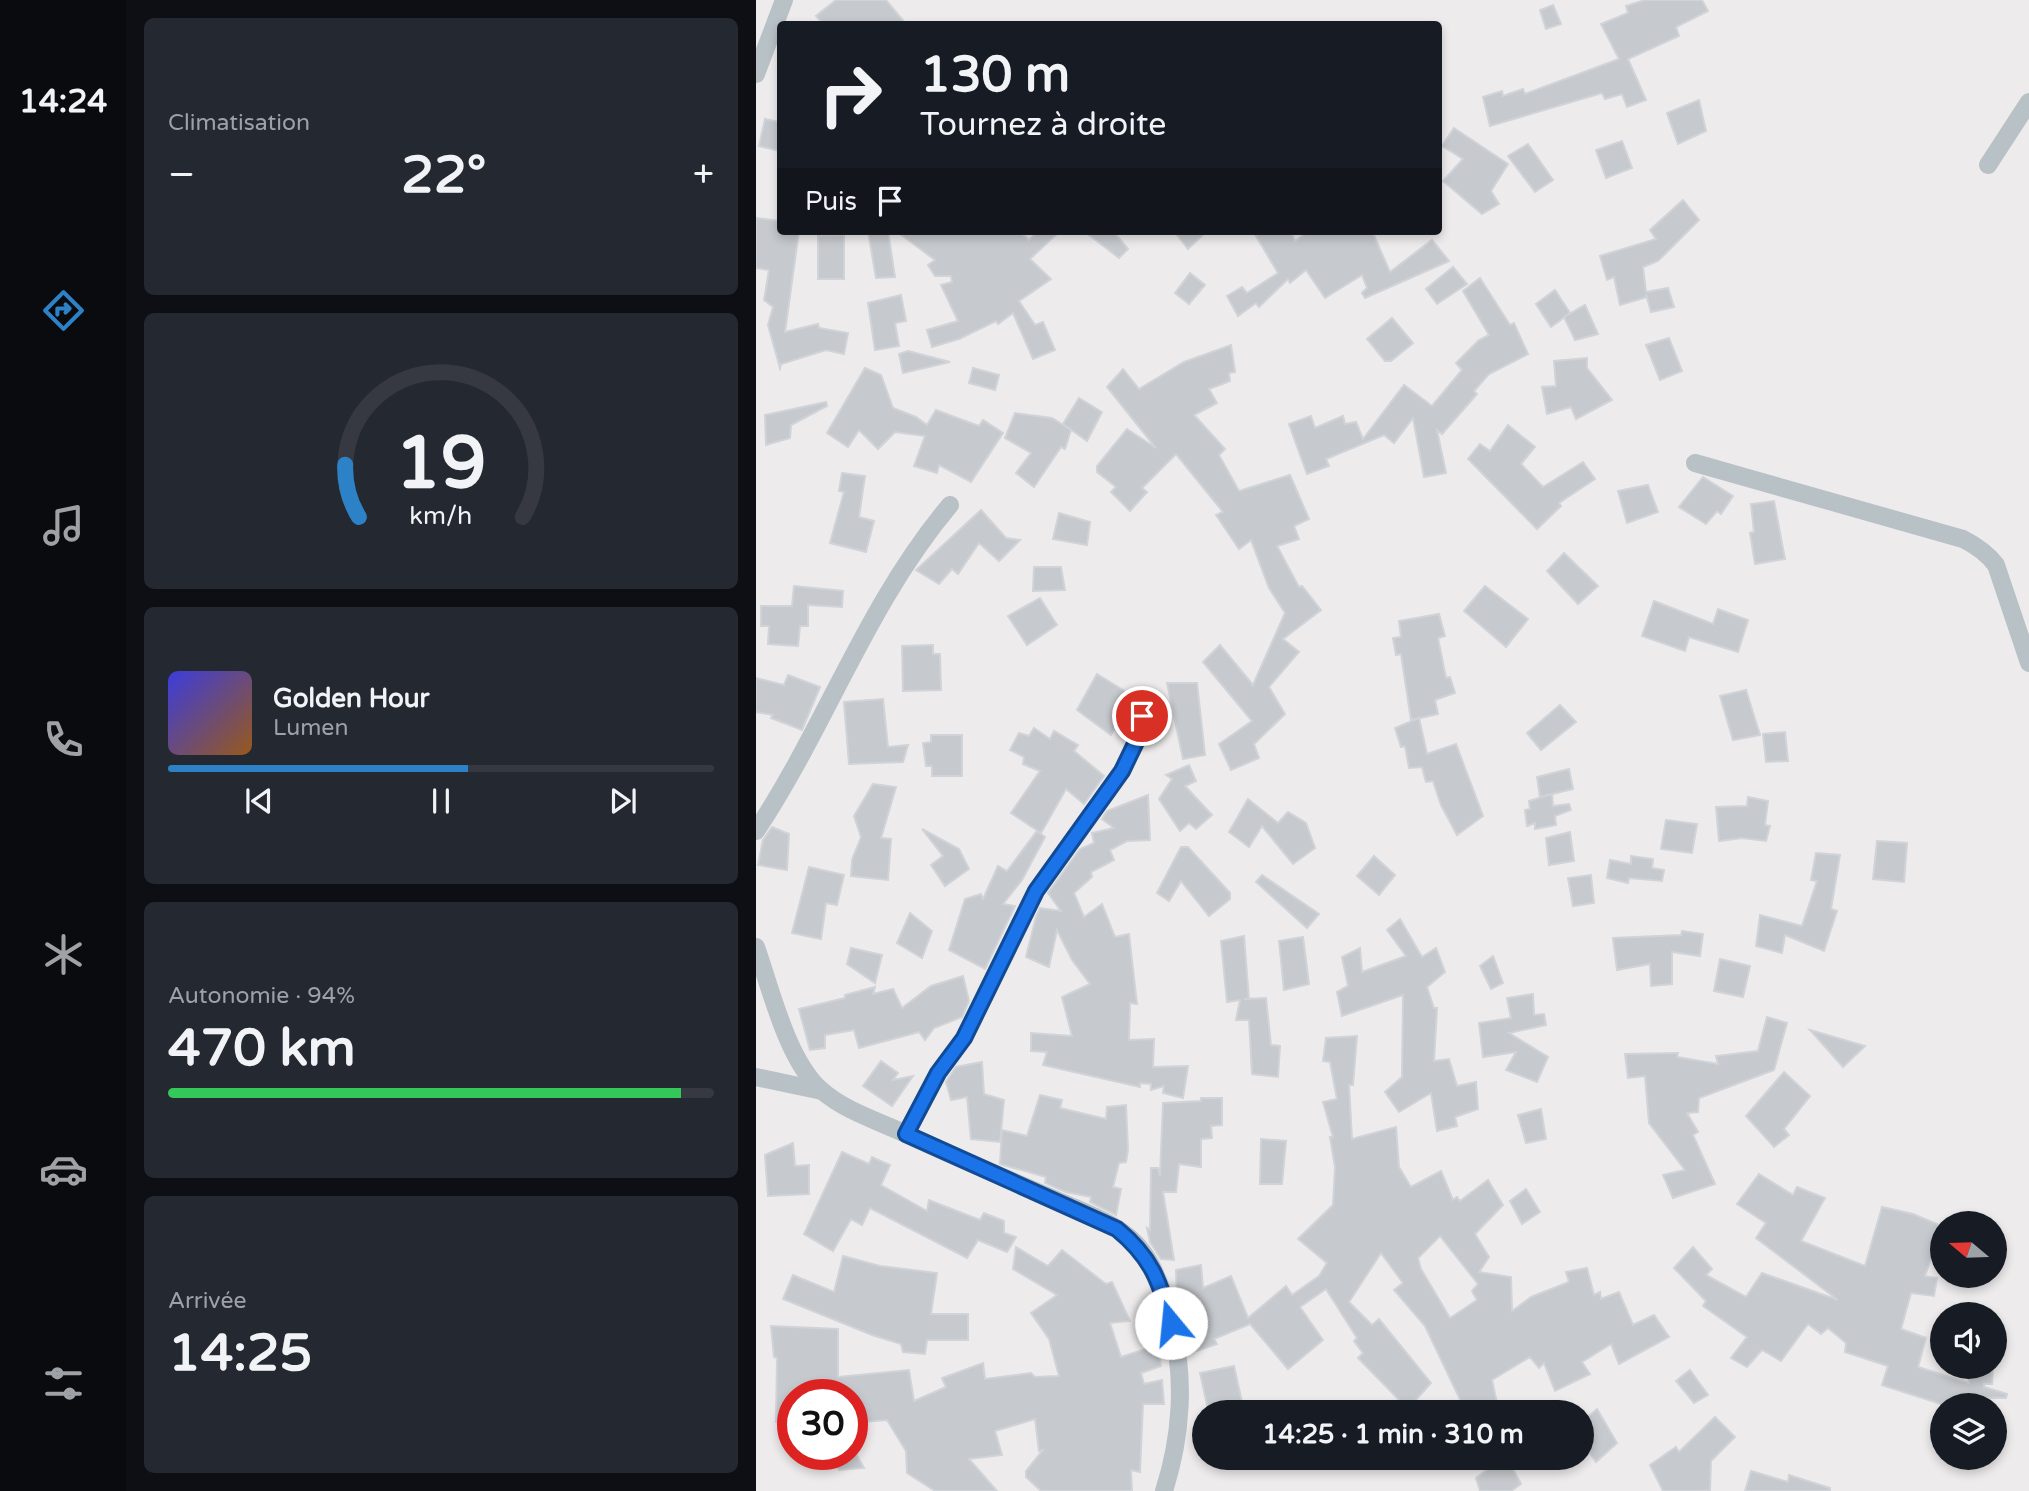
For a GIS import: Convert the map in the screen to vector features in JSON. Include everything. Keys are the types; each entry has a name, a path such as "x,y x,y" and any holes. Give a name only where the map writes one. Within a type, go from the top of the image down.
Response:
{"street":[{"path":"756,74 784,0"},
{"path":"1987,165 2029,102"},
{"path":"1695,463 1963,539 1976,546 1988,554 1996,565 2029,663"},
{"path":"756,831 785,788 878,605 950,505"},
{"path":"906,1134 938,1073 964,1038 1036,891 1122,771 1135,744 1142,716"},
{"path":"756,947 805,1073 822,1091 846,1107 1082,1211 1117,1229 1141,1249 1154,1271 1167,1308 1179,1363 1181,1398 1164,1491"},
{"path":"756,1077 822,1091"}],"building":[{"path":"836,0 886,0 904,21 820,21 816,16"},
{"path":"1645,0 1702,0 1708,11 1676,27 1679,36 1628,59 1646,100 1627,107 1622,94 1605,99 1602,93 1490,126 1483,97 1502,91 1503,96 1523,89 1525,94 1619,59 1601,24 1628,13 1626,6"},
{"path":"1553,5 1561,24 1546,29 1540,10"},
{"path":"1699,100 1706,131 1678,144 1667,113"},
{"path":"765,119 777,121 777,150 759,146"},
{"path":"1454,128 1508,164 1491,191 1499,204 1482,214 1443,181 1463,159 1442,146"},
{"path":"1622,141 1632,168 1606,178 1596,150"},
{"path":"1528,144 1553,180 1535,192 1508,156"},
{"path":"1683,200 1699,220 1658,261 1643,267 1646,292 1668,288 1674,307 1651,312 1647,297 1620,305 1614,277 1607,280 1600,256 1656,239 1650,230"},
{"path":"756,218 777,221 777,235 798,235 785,332 818,324 819,328 848,333 844,354 826,350 781,364 780,368 768,325 773,307 764,300 769,270 756,268"},
{"path":"844,235 844,279 818,279 818,236"},
{"path":"869,235 889,235 895,277 876,278"},
{"path":"901,235 1023,235 1029,240 1034,235 1056,235 1030,259 1051,279 1019,301 1035,325 1043,322 1055,350 1033,359 1013,313 998,324 996,321 959,339 932,347 927,330 958,321 941,285 952,282 951,276 935,276 928,265 935,260"},
{"path":"1089,235 1116,235 1128,249 1119,258"},
{"path":"1177,235 1203,235 1188,249"},
{"path":"1255,235 1292,235 1295,241 1303,235 1374,235 1390,272 1432,240 1449,261 1365,298 1362,293 1367,288 1362,275 1325,298 1306,270 1290,283 1288,279 1259,307 1256,303 1238,316 1227,296 1242,287 1247,293 1278,273"},
{"path":"1453,267 1467,284 1437,304 1426,289"},
{"path":"1190,273 1205,285 1189,304 1175,293"},
{"path":"1480,278 1510,325 1514,323 1528,354 1489,374 1474,391 1477,394 1442,434 1437,430 1446,473 1424,477 1413,418 1394,443 1384,435 1326,459 1329,466 1307,474 1289,424 1311,416 1315,428 1343,416 1345,424 1356,422 1363,439 1404,385 1432,406 1462,370 1456,363 1479,340 1489,335 1463,291"},
{"path":"1555,290 1570,313 1551,327 1536,304"},
{"path":"901,295 906,321 895,323 899,346 875,350 868,303"},
{"path":"1585,305 1598,334 1575,340 1564,317"},
{"path":"1392,318 1413,343 1391,361 1385,361 1367,339"},
{"path":"1669,338 1682,371 1660,380 1646,345"},
{"path":"1231,345 1235,372 1229,373 1230,381 1209,389 1217,403 1194,415 1225,449 1219,455 1239,491 1290,475 1309,519 1294,526 1299,539 1277,546 1299,587 1302,586 1321,610 1283,639 1299,652 1269,687 1285,714 1254,744 1259,758 1231,770 1219,744 1252,721 1203,662 1220,645 1253,685 1285,613 1269,588 1251,540 1239,549 1216,515 1223,512 1176,454 1142,488 1147,492 1130,511 1111,492 1116,487 1097,472 1097,466 1127,429 1156,448 1107,387 1123,369 1139,389 1184,362"},
{"path":"908,351 950,362 903,373 899,354"},
{"path":"1587,358 1587,368 1612,400 1576,419 1571,407 1547,414 1542,387 1556,386 1554,361"},
{"path":"865,368 881,375 893,408 916,417 927,425 936,410 979,426 983,420 1003,433 971,482 939,465 937,473 914,466 925,436 895,432 878,449 859,430 848,447 827,433"},
{"path":"973,368 999,375 995,390 969,383"},
{"path":"1079,398 1102,412 1087,441 1063,424"},
{"path":"826,402 827,406 791,425 790,438 766,445 765,415"},
{"path":"1015,413 1052,418 1071,430 1065,449 1061,447 1034,487 1016,473 1031,453 1005,438"},
{"path":"1508,425 1535,447 1521,464 1543,487 1583,462 1595,479 1559,503 1561,506 1537,529 1468,459 1480,444 1490,451"},
{"path":"842,473 865,476 859,517 874,521 866,552 830,543 844,492 839,491"},
{"path":"1703,477 1733,496 1721,514 1717,511 1706,524 1679,507"},
{"path":"1648,485 1658,512 1627,523 1618,491"},
{"path":"1774,501 1785,559 1755,564 1750,533 1754,532 1751,504"},
{"path":"981,510 1006,538 1020,540 999,561 979,543 958,574 952,569 939,584 916,570"},
{"path":"1059,513 1090,522 1087,545 1053,539"},
{"path":"1564,553 1598,586 1578,604 1547,571"},
{"path":"1034,567 1061,567 1065,590 1033,591"},
{"path":"794,586 843,591 842,607 808,605 808,626 800,626 798,646 768,644 769,626 761,626 761,606 792,606"},
{"path":"1485,586 1528,619 1506,647 1464,611"},
{"path":"1040,598 1057,625 1027,645 1008,616"},
{"path":"1654,601 1713,624 1718,609 1748,620 1738,652 1689,637 1685,651 1642,636"},
{"path":"1439,614 1445,636 1438,638 1446,678 1450,677 1455,693 1435,700 1438,714 1411,720 1401,654 1396,655 1393,638 1401,637 1399,621"},
{"path":"933,645 933,654 940,654 941,690 903,691 902,646"},
{"path":"1097,674 1133,696 1111,735 1077,710"},
{"path":"788,675 820,687 802,730 771,718 773,715 756,712 756,678 784,685"},
{"path":"1167,683 1197,683 1205,755 1183,759"},
{"path":"1746,690 1760,735 1733,740 1720,696"},
{"path":"883,699 888,747 908,745 903,762 849,764 844,702"},
{"path":"1560,705 1576,722 1541,750 1527,733"},
{"path":"1419,718 1427,754 1456,744 1483,816 1457,835 1441,805 1433,781 1426,782 1422,767 1409,768 1405,746 1401,747 1395,728"},
{"path":"1034,728 1050,739 1054,731 1078,745 1074,751 1104,776 1084,804 1066,789 1041,833 1011,813 1040,771 1023,764 1024,757 1010,750 1019,733 1029,736"},
{"path":"1785,732 1788,761 1766,762 1763,734"},
{"path":"931,735 962,735 962,776 932,776 932,766 926,766 923,743 931,742"},
{"path":"1189,765 1196,781 1185,786 1212,815 1196,829 1189,823 1180,831 1159,799 1172,779 1166,775"},
{"path":"1569,769 1573,789 1540,797 1537,777"},
{"path":"873,784 896,787 881,838 891,839 888,880 851,876 852,860 861,837 854,816"},
{"path":"1552,794 1553,806 1569,804 1571,810 1555,816 1556,825 1535,829 1535,823 1527,826 1525,810 1530,809 1529,801"},
{"path":"1148,795 1150,840 1127,841 1110,850 1114,860 1091,872 1092,877 1074,893 1084,917 1102,904 1115,937 1129,934 1137,1004 1130,1003 1129,1040 1154,1039 1153,1067 1188,1066 1183,1098 1163,1093 1164,1086 1151,1090 1151,1084 1140,1083 1140,1087 1043,1065 1047,1052 1031,1051 1031,1033 1072,1036 1062,997 1090,984 1072,960 1057,930 1049,967 1026,957 1040,908 1061,911 1048,893 1080,849 1094,843 1092,833 1114,828 1102,819 1107,811"},
{"path":"1748,797 1768,801 1765,825 1770,826 1766,841 1742,838 1719,841 1716,807 1747,806"},
{"path":"1248,799 1278,823 1288,812 1306,823 1315,848 1293,864 1262,826 1249,847 1229,832"},
{"path":"1666,820 1697,824 1692,853 1661,849"},
{"path":"772,827 789,834 787,870 758,865 763,840"},
{"path":"922,829 959,849 969,869 945,886 931,865 943,856"},
{"path":"1037,831 1045,837 1022,880 1003,904 1015,906 985,969 949,950 965,899 981,894 983,899 998,866 1007,871"},
{"path":"1570,832 1574,861 1549,865 1546,838"},
{"path":"1877,841 1907,843 1904,882 1873,879"},
{"path":"1181,847 1188,847 1230,893 1230,899 1209,916 1181,881 1169,901 1157,893"},
{"path":"1816,853 1840,855 1831,909 1837,911 1824,951 1785,935 1782,953 1756,946 1760,915 1802,926 1817,881 1811,880"},
{"path":"1374,856 1395,875 1379,895 1357,876"},
{"path":"1631,856 1653,859 1652,868 1664,870 1662,881 1629,878 1628,883 1607,878 1610,860 1631,864"},
{"path":"809,867 844,875 837,905 826,903 821,939 792,933"},
{"path":"1262,875 1319,914 1307,928 1256,882"},
{"path":"1591,875 1594,903 1573,906 1568,878"},
{"path":"910,913 932,931 922,958 897,943"},
{"path":"1400,919 1422,957 1436,948 1445,972 1427,987 1434,1008 1437,1008 1434,1061 1449,1059 1457,1086 1476,1082 1478,1109 1455,1117 1457,1126 1437,1131 1431,1093 1399,1112 1385,1092 1402,1077 1403,995 1342,1016 1337,992 1348,986 1342,957 1360,948 1362,972 1406,956 1387,930"},
{"path":"1682,931 1703,934 1700,956 1672,952 1672,984 1651,986 1650,964 1617,970 1613,938 1681,935"},
{"path":"1244,936 1249,999 1266,998 1271,1045 1280,1046 1278,1077 1252,1074 1249,1020 1236,1020 1240,1000 1227,1002 1221,941"},
{"path":"1303,937 1309,984 1284,990 1279,941"},
{"path":"851,948 882,955 875,983 847,964"},
{"path":"1493,956 1503,983 1491,989 1480,966"},
{"path":"1720,959 1750,966 1743,997 1714,991"},
{"path":"963,976 969,1001 962,1017 934,1028 925,1040 919,1032 859,1048 854,1030 825,1035 825,1048 810,1050 799,1009 845,998 845,995 875,987 873,994 893,989 902,1008 931,986"},
{"path":"1533,994 1534,1015 1544,1014 1546,1025 1509,1033 1548,1057 1537,1082 1506,1070 1516,1052 1483,1057 1479,1023 1511,1018 1507,998"},
{"path":"1767,1017 1787,1023 1774,1070 1699,1098 1698,1112 1687,1113 1698,1132 1693,1135 1715,1184 1673,1198 1663,1175 1685,1170 1649,1123 1645,1076 1628,1078 1625,1054 1678,1053 1677,1057 1718,1064 1716,1056 1758,1051"},
{"path":"1810,1030 1865,1046 1843,1067"},
{"path":"1357,1036 1353,1085 1349,1085 1352,1139 1396,1127 1399,1167 1411,1187 1441,1171 1453,1200 1457,1197 1460,1201 1488,1180 1503,1205 1475,1234 1489,1257 1479,1272 1511,1277 1512,1311 1531,1297 1569,1282 1566,1272 1587,1268 1594,1295 1600,1292 1601,1299 1619,1292 1633,1325 1654,1315 1669,1337 1619,1364 1611,1344 1582,1362 1590,1374 1555,1391 1544,1363 1539,1368 1530,1357 1492,1380 1496,1400 1460,1400 1425,1326 1394,1290 1403,1283 1381,1253 1349,1302 1372,1325 1379,1319 1431,1383 1416,1400 1399,1400 1358,1358 1363,1353 1354,1341 1357,1338 1326,1289 1300,1307 1323,1340 1288,1369 1250,1324 1214,1339 1217,1344 1188,1354 1177,1303 1176,1270 1201,1265 1203,1288 1231,1276 1248,1318 1286,1286 1292,1295 1319,1276 1327,1263 1298,1239 1333,1205 1335,1167 1330,1137 1333,1137 1323,1102 1337,1099 1330,1062 1323,1061 1326,1038","holes":["1440,1236 1478,1284 1472,1291 1477,1300 1450,1318 1421,1269 1418,1258"]},
{"path":"881,1061 898,1073 893,1080 913,1076 892,1106 863,1086"},
{"path":"982,1062 984,1094 1004,1100 1000,1142 971,1139 967,1097 951,1100 946,1082 956,1067"},
{"path":"1784,1072 1810,1096 1784,1129 1789,1135 1774,1147 1746,1116"},
{"path":"1040,1095 1062,1100 1060,1108 1106,1119 1107,1107 1126,1105 1128,1150 1126,1162 1119,1163 1113,1187 1121,1189 1116,1215 1090,1202 1091,1197 1066,1192 1045,1183 1046,1177 1000,1164 1002,1130 1027,1136"},
{"path":"1201,1098 1222,1098 1222,1125 1211,1126 1212,1138 1201,1139 1201,1167 1179,1164 1176,1192 1163,1192 1174,1260 1161,1259 1150,1242 1147,1228 1150,1230 1151,1168 1158,1168 1160,1176 1163,1103 1201,1101"},
{"path":"1541,1109 1546,1139 1526,1143 1518,1115"},
{"path":"1261,1139 1286,1141 1282,1184 1260,1184"},
{"path":"793,1143 795,1166 809,1165 809,1194 768,1196 765,1155"},
{"path":"842,1152 869,1164 872,1157 890,1165 881,1185 927,1211 929,1200 980,1220 984,1213 1004,1221 1004,1233 1016,1237 1007,1252 978,1240 967,1258 870,1208 862,1225 851,1219 833,1251 804,1234"},
{"path":"1759,1174 1793,1195 1797,1187 1825,1198 1801,1241 1865,1266 1882,1207 1930,1221 1930,1261 1925,1276 1930,1277 1930,1288 1935,1288 1934,1296 1911,1293 1901,1329 1926,1338 1918,1367 1930,1371 1930,1379 1956,1379 1969,1383 1968,1379 1992,1379 1992,1384 1984,1384 1984,1387 2004,1393 1930,1393 1930,1400 1882,1385 1888,1366 1845,1352 1846,1343 1828,1328 1821,1334 1808,1324 1781,1361 1762,1350 1747,1367 1731,1358 1747,1337 1703,1306 1706,1301 1674,1268 1693,1247 1712,1269 1706,1275 1746,1297 1762,1273 1838,1300 1756,1238 1766,1223 1737,1204"},
{"path":"1526,1189 1540,1212 1522,1224 1510,1201"},
{"path":"1016,1247 1048,1266 1062,1250 1106,1284 1112,1282 1130,1321 1110,1323 1121,1357 1164,1343 1165,1349 1159,1348 1161,1366 1141,1373 1144,1384 1162,1380 1164,1404 1143,1404 1140,1472 1131,1470 1132,1491 1041,1491 1026,1477 1026,1471 1043,1450 1039,1451 1035,1419 995,1431 1002,1455 969,1459 997,1491 935,1491 907,1473 906,1451 887,1420 868,1422 868,1379 777,1379 776,1422 777,1358 774,1357 771,1326 838,1329 838,1377 909,1370 914,1401 946,1387 942,1378 983,1363 985,1379 1031,1373 1035,1377 1059,1376 1049,1339 1031,1313 1057,1295 1013,1269"},
{"path":"843,1256 880,1266 937,1273 931,1314 968,1314 968,1340 927,1340 925,1354 903,1352 901,1344 783,1299 793,1275 834,1292"},
{"path":"1234,1366 1242,1400 1206,1400 1200,1373"},
{"path":"1690,1370 1708,1395 1694,1403 1676,1381"},
{"path":"1597,1409 1617,1443 1596,1462 1594,1459 1594,1412"},
{"path":"1715,1417 1735,1437 1711,1461 1710,1491 1663,1491 1650,1465 1676,1447 1679,1452"},
{"path":"1487,1470 1513,1470 1521,1484 1511,1491 1480,1491 1476,1478"},
{"path":"1751,1471 1788,1482 1789,1475 1830,1488 1830,1491 1745,1491"}],"route":[{"path":"1142,716 1135,744 1122,771 1036,891 964,1038 938,1073 906,1134 1117,1229 1141,1249 1154,1271 1171,1323"}]}
